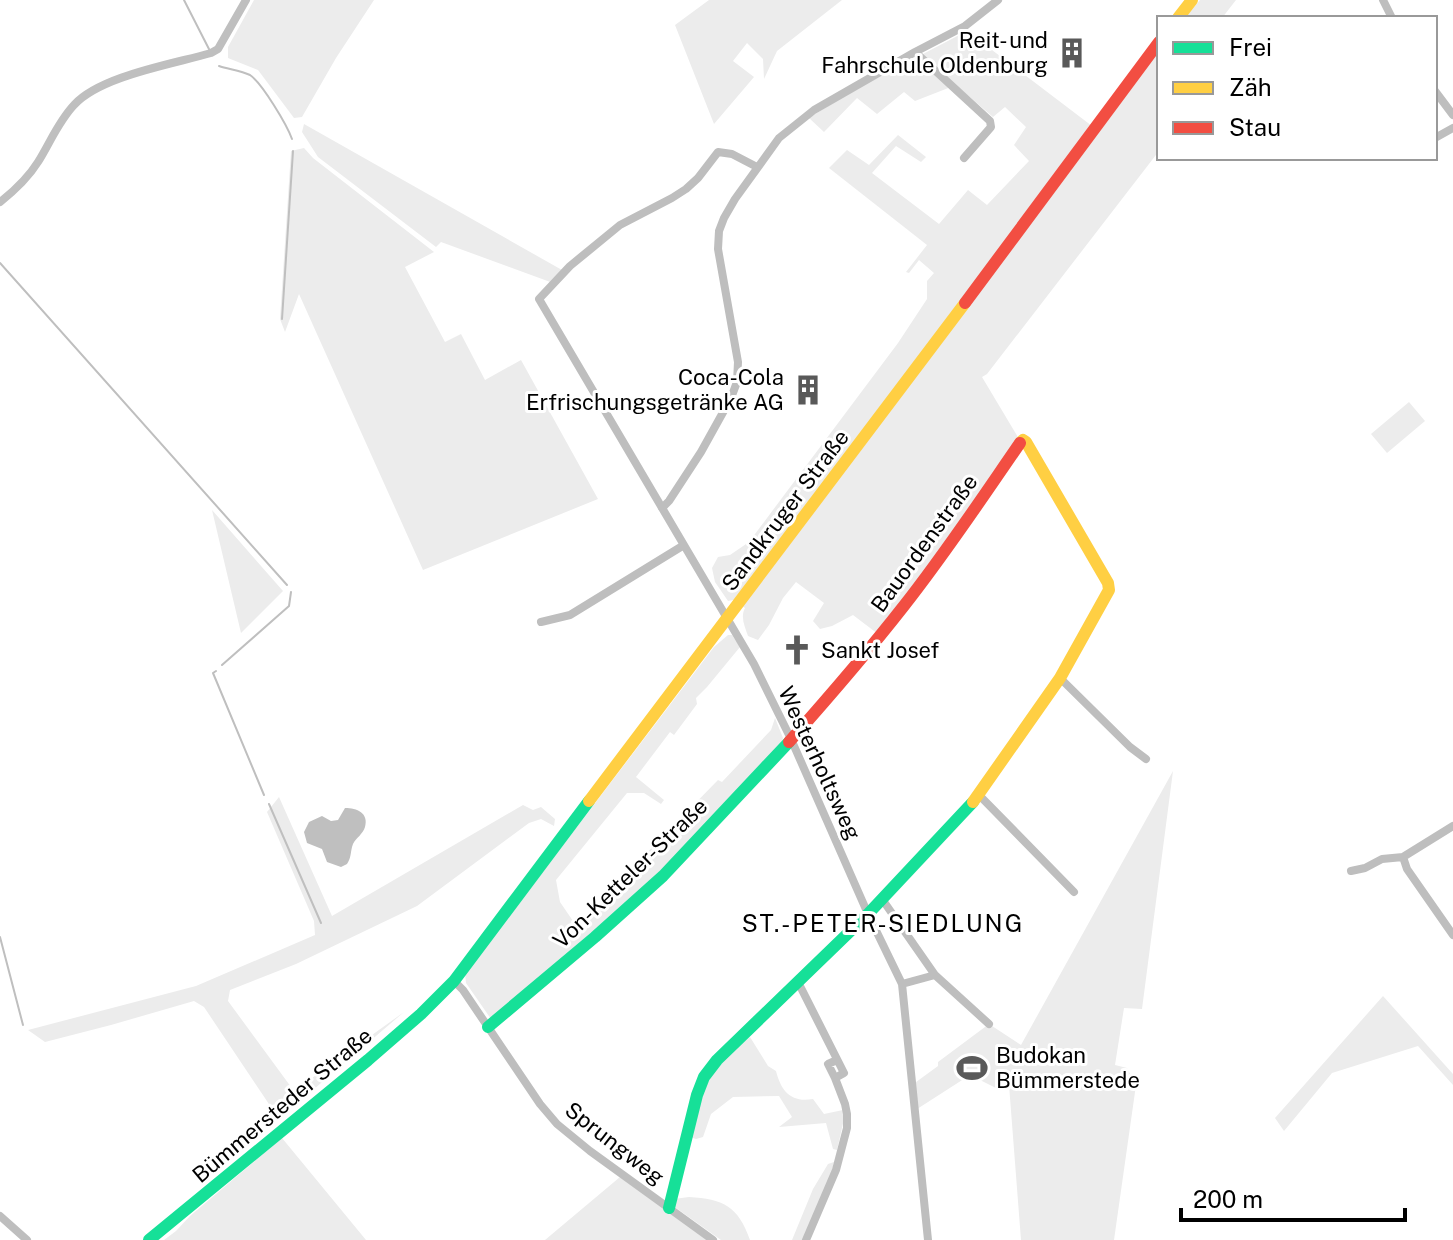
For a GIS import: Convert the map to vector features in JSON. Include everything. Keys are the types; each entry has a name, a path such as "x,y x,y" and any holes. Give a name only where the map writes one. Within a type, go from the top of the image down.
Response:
{"street":[{"path":"662,508 701,452 737,382 738,362 719,264 718,241 724,218 757,167 779,138 802,118 965,26 998,0"},
{"path":"1180,16 1192,0"},
{"name":"Sandkruger Straße","path":"438,998 728,619 1157,45"},
{"path":"915,52 992,124"},
{"path":"1437,94 1453,115"},
{"path":"992,124 1003,124"},
{"path":"964,158 992,124"},
{"name":"Westerholtsweg","path":"757,167 732,154 718,152 692,184 620,225 570,266 539,299 754,664 902,984 928,1240"},
{"name":"Bauordenstraße","path":"791,739 905,605 1023,440 1108,583 1109,590 1060,678"},
{"path":"541,622 570,615 684,545"},
{"path":"669,1208 704,1077 717,1060 868,914 979,795 1060,678 1146,759"},
{"name":"Von-Ketteler-Straße","path":"488,1027 663,876 791,739"},
{"path":"979,795 1074,892"},
{"path":"1351,871 1382,859 1403,857 1453,826"},
{"path":"1403,857 1407,869 1453,935"},
{"path":"882,899 935,975 989,1024"},
{"path":"902,984 935,975"},
{"name":"Sprungweg","path":"454,981 557,1124 713,1240"},
{"path":"798,982 844,1073 835,1078 847,1114 847,1128 836,1170 806,1240"},
{"name":"Bümmersteder Straße","path":"149,1240 368,1060 438,998"},
{"path":"0,1216 27,1240"}],"shaded area":[{"path":"254,0 374,0 302,117 294,118 258,70 228,58 228,47"},
{"path":"709,0 842,0 777,51 764,79 763,59 747,43 733,61 754,77 714,124 675,25"},
{"path":"1200,0 1236,0 1224,16 1187,16"},
{"path":"967,31 1092,126 1157,52 1157,154 982,377 1019,439 878,634 853,615 820,629 813,621 824,603 796,582 758,640 748,636 743,618 745,608 733,600 728,601 715,582 712,568 718,557 730,555 749,542 898,343 927,299 927,281 934,273 919,260 909,273 906,272 927,245 829,168 847,150 869,165 898,135 926,157 921,162 896,146 872,173 939,224 968,190 987,205 1029,161 1014,145 1026,127 1005,107 993,117 956,85 915,101 904,92 877,114 857,98 824,132 809,118 854,90"},
{"path":"304,124 562,270 553,283 441,242 436,247 318,157 302,132"},
{"path":"304,148 434,252 405,267 445,342 461,334 485,380 521,360 598,499 423,570 299,294 285,332 280,319 291,151"},
{"path":"1409,402 1425,421 1387,453 1371,434"},
{"path":"212,510 283,591 241,633"},
{"path":"732,635 740,647 696,698 697,704 674,735 670,732 636,777 664,800 661,804 644,793 627,793 556,880 560,902 573,921 586,915 718,780 722,782 771,730 775,718 782,742 658,875 491,1019 466,983 465,974 714,647"},
{"path":"1173,771 1142,1009 1124,1008 1115,1065 1127,1068 1136,1085 1114,1240 1021,1240 1008,1072 998,1089 970,1075 914,1111 912,1085 989,1024 1021,1045"},
{"path":"279,797 332,916 523,805 533,810 541,807 555,819 554,826 541,819 529,823 417,906 296,964 230,990 228,1001 294,1091 404,1012 279,1119 204,1007 194,1001 45,1042 28,1030 196,986 315,935 314,921 267,812"},
{"path":"345,808 361,812 366,822 353,844 349,861 341,867 327,862 322,849 307,843 304,832 309,822 322,816 331,821 338,820"},
{"path":"1383,996 1453,1074 1453,1085 1418,1046 1332,1073 1284,1131 1275,1118"},
{"path":"750,1037 768,1066 776,1071 788,1094 799,1099 813,1099 824,1114 843,1110 837,1150 833,1149 826,1123 779,1127 792,1117 779,1096 733,1097 711,1114 703,1137 690,1137 715,1070"},
{"path":"282,1138 366,1240 164,1240 190,1216"},
{"path":"834,1162 804,1240 792,1240 813,1189 828,1164"},
{"path":"620,1177 709,1240 545,1240"},
{"path":"689,1197 728,1206 740,1219 750,1240 721,1240 672,1205 674,1199"}],"waterway":[{"path":"184,0 211,53"},
{"path":"0,202 30,173 63,118 86,95 119,79 218,49 246,0"},
{"path":"219,66 255,79 274,105 292,139"},
{"path":"282,319 293,151"},
{"path":"0,263 287,585"},
{"path":"222,665 289,606 291,592"},
{"path":"216,671 213,673 264,795"},
{"path":"269,804 321,923"},
{"path":"0,937 23,1025"}],"traffic: fast":[{"path":"488,1027 663,876 789,742"},
{"path":"149,1240 421,1014 454,981 589,801"},
{"path":"669,1208 704,1077 717,1060 868,914 973,802"}],"traffic: slow":[{"path":"1180,16 1192,0"},
{"path":"589,801 965,303"},
{"path":"973,802 1060,678 1109,590 1108,583 1026,442 1023,440 1020,443"}],"traffic: jam":[{"path":"965,303 1157,45"},
{"path":"789,742 919,587 1020,443"}],"place":[{"name":"Reit- und Fahrschule Oldenburg","path":"1072,53"},
{"name":"Coca-Cola Erfrischungsgetränke AG","path":"808,390"},
{"name":"Sankt Josef","path":"797,650"},
{"name":"Budokan Bümmerstede","path":"972,1068"}],"district":[{"name":"ST.-PETER-SIEDLUNG","path":"883,924"}]}
